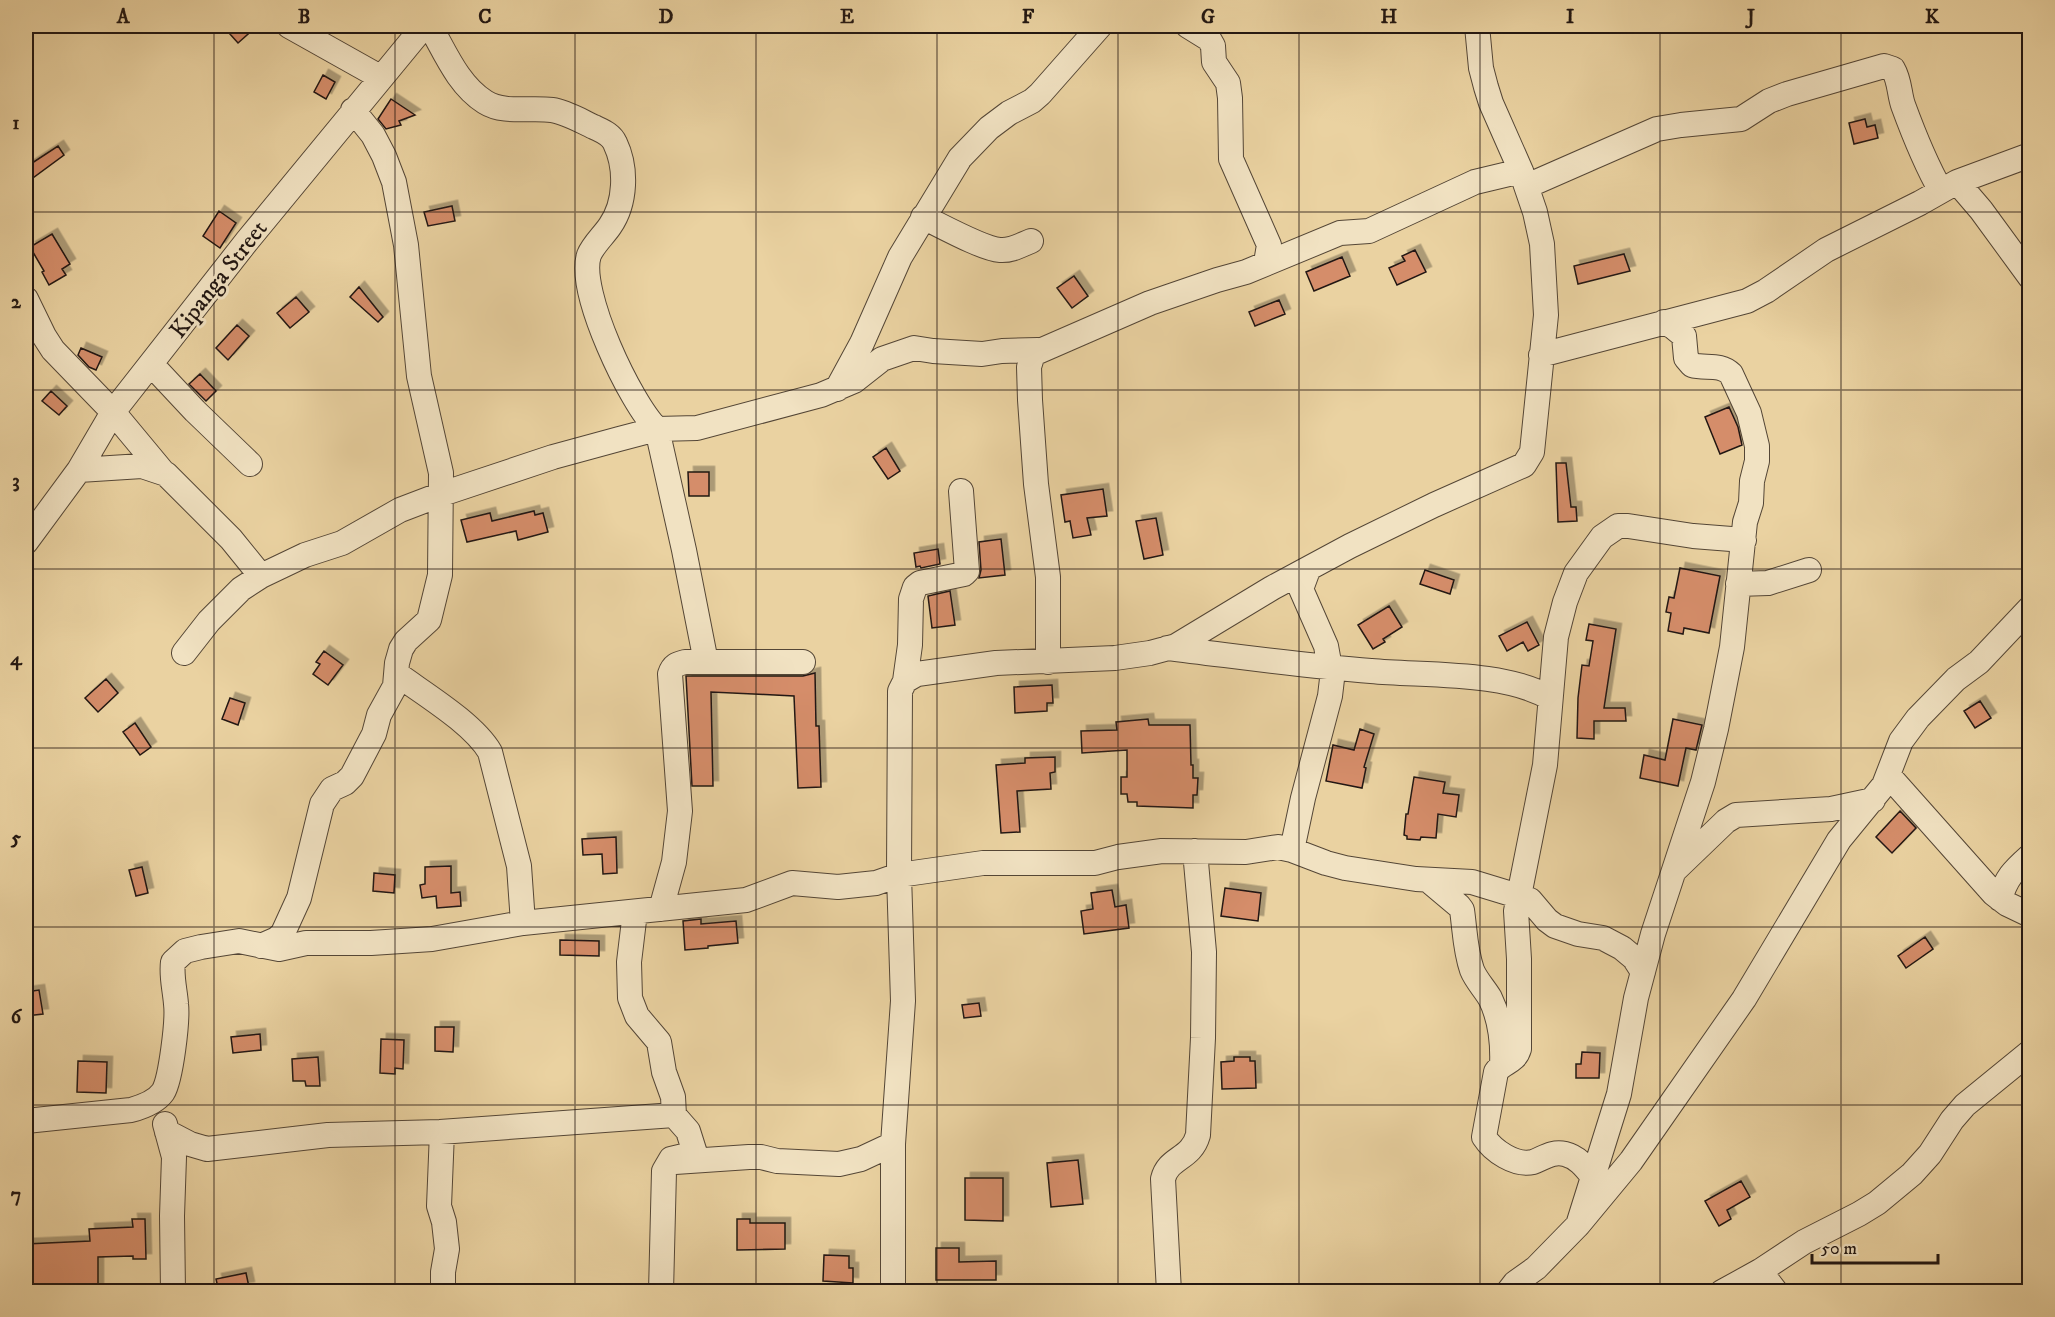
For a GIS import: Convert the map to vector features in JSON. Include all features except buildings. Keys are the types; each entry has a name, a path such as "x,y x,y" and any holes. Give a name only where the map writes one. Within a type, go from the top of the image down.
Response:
{"street":[{"path":"289,26 380,77"},
{"name":"Kipanga Street","path":"26,542 79,470 113,412 247,241 424,26"},
{"path":"430,26 464,84 485,102 495,107 509,109 559,112 609,135 621,158 621,200 612,224 589,257 589,285 616,362 644,415 657,429 706,662"},
{"path":"837,390 862,343 900,257 960,158 989,128 1009,113 1032,101 1100,26"},
{"path":"1188,26 1209,39 1214,62 1228,82 1231,159 1269,245 1266,263"},
{"path":"905,681 917,674 985,665 1115,658 1150,653 1176,646 1263,593 1371,535 1524,465 1532,452 1546,315 1542,244 1524,178 1485,87 1477,26"},
{"path":"1048,662 1048,577 1036,484 1029,367 1033,354 1038,350 1150,303 1246,272 1340,233 1369,231 1475,182 1524,178 1658,129 1731,122 1787,94 1884,66 1893,69 1896,74 1902,101 1919,150 1949,186 1981,210 2030,277"},
{"path":"261,946 284,933 299,898 322,804 332,789 345,783 352,776 374,734 379,715 395,686 398,655 406,641 429,620 440,575 441,473 419,376 406,245 394,182 384,156 373,135 353,110"},
{"path":"1541,355 1756,297 1826,250 1857,236 1949,186 2030,155"},
{"path":"923,216 987,247 999,250 1010,249 1031,241"},
{"path":"26,299 53,350 113,412 162,471 172,478 231,539 261,576"},
{"path":"1578,1225 1619,1094 1627,1043 1653,933 1703,782 1716,729 1732,647 1745,522 1751,503 1752,481 1757,461 1758,446 1749,413 1735,381 1726,369 1692,365 1686,358 1684,336 1664,322"},
{"path":"184,653 209,621 241,589 261,576 305,555 342,543 400,510 442,494 553,457 657,429 697,428 797,403 837,390 854,381 882,359 914,348 981,354 1038,350"},
{"path":"151,364 250,464"},
{"path":"79,470 142,466 162,471"},
{"path":"893,1292 893,1144 903,1001 899,875 900,691 905,681 910,645 911,598 915,587 920,583 964,574 967,571 961,491"},
{"path":"1594,1178 1581,1162 1564,1154 1553,1153 1531,1162 1520,1161 1504,1156 1484,1137 1496,1072 1513,1060 1519,1049 1519,959 1516,911 1545,765 1556,637 1565,602 1576,573 1602,537 1618,526 1744,540"},
{"path":"1292,850 1330,696 1332,679 1326,646 1301,589 1308,570"},
{"path":"1737,584 1768,583 1809,570"},
{"path":"1508,1292 1515,1282 1536,1268 1578,1225 1631,1161 1744,999 1839,840 1873,800 1889,776 1901,741 1918,718 1956,679 1979,662 2030,608"},
{"path":"1167,648 1370,671 1455,676 1523,685 1550,698"},
{"path":"661,909 674,862 680,811 670,674 675,664 685,662 803,662"},
{"path":"396,674 450,712 486,745 490,752 519,866 523,923"},
{"path":"1889,776 2000,899 2030,915"},
{"path":"1673,872 1726,821 1736,815 1831,809 1873,800"},
{"path":"26,1121 131,1110 144,1106 161,1095 170,1076 177,1007 172,977 174,959 185,951 239,941 279,949 306,943 371,943 432,939 523,923 746,900 792,883 838,887 876,883 899,875 983,863 1095,863 1162,850 1246,852 1278,847 1336,866 1389,876 1472,882 1530,900 1546,920 1555,926 1578,934 1603,938 1622,948 1634,958 1643,972"},
{"path":"1169,1292 1163,1179 1167,1168 1192,1149 1198,1135 1203,1038 1204,952 1195,851"},
{"path":"2000,899 2005,882 2013,871 2030,856"},
{"path":"1428,880 1462,910 1468,958 1478,981 1491,1000 1500,1030 1503,1047 1502,1066"},
{"path":"635,912 629,962 630,998 637,1016 659,1042 664,1072 673,1097 674,1115 688,1131 694,1150 692,1154 675,1157 668,1162 664,1171 661,1292"},
{"path":"1722,1292 1804,1242 1877,1203 1912,1174 1930,1154 1952,1120 1965,1105 2030,1052"},
{"path":"161,1095 174,1157 173,1292"},
{"path":"167,1132 190,1144 207,1149 328,1136 442,1132 674,1115"},
{"path":"442,1132 439,1206 444,1221 447,1249 443,1272 443,1292"},
{"path":"668,1162 761,1157 777,1161 839,1164 861,1159 893,1144"},
{"path":"1760,1270 1776,1292"}]}
